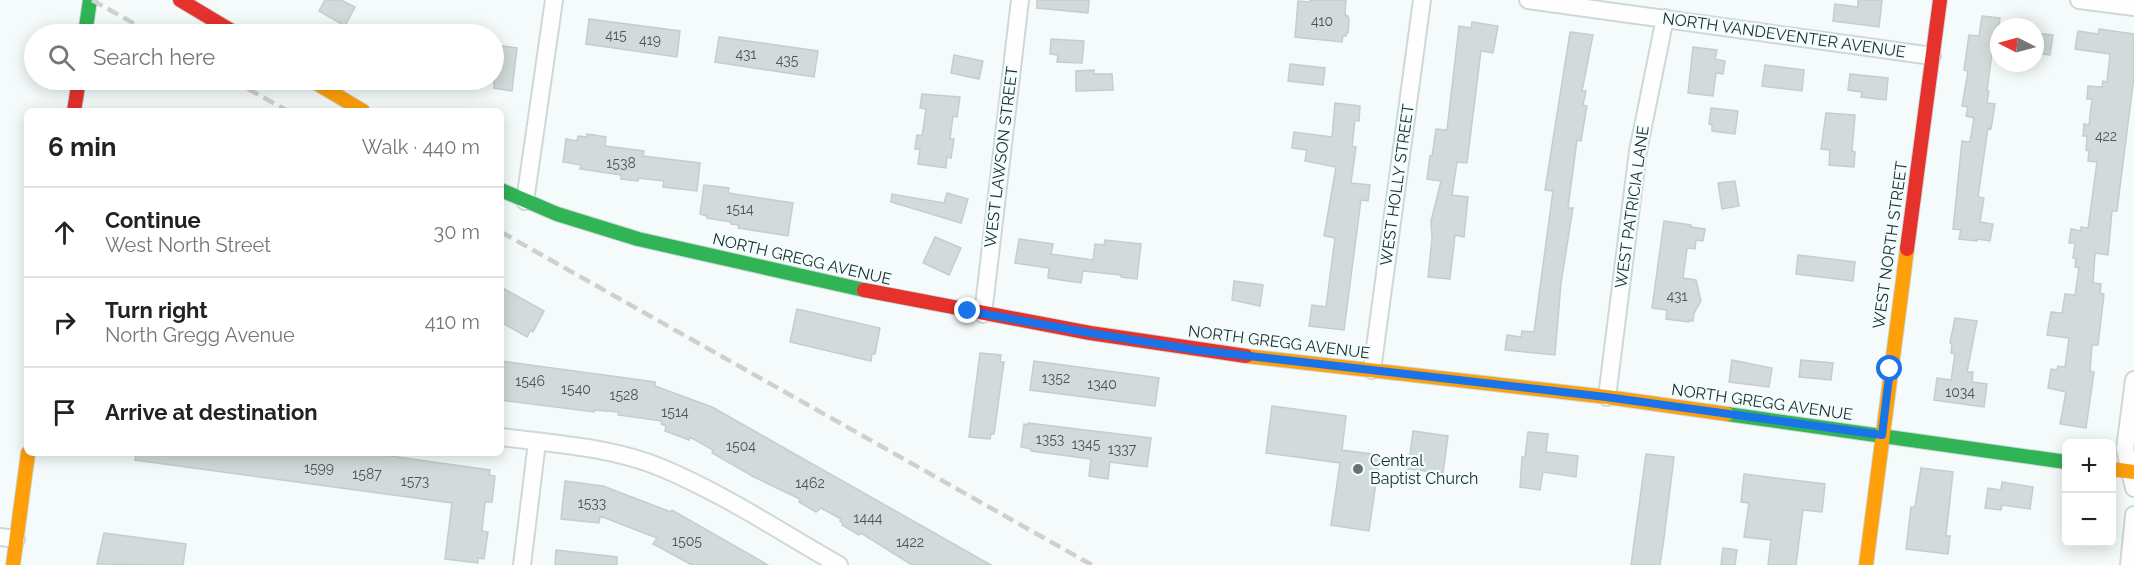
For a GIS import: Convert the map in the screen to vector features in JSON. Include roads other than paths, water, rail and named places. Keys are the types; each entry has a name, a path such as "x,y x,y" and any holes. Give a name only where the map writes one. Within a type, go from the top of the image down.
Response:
{"main road":[{"path":"86,24 90,0"},
{"path":"180,0 220,24"},
{"name":"WEST NORTH STREET","path":"1866,565 1940,0"},
{"path":"74,108 77,90"},
{"path":"328,90 358,108"},
{"name":"NORTH GREGG AVENUE","path":"504,191 585,224 638,239 888,296 1090,333 1197,350 1606,397 2062,461"},
{"path":"13,565 8,538 27,456"},
{"path":"2116,471 2133,477"}],"street":[{"path":"525,201 554,0"},
{"name":"WEST LAWSON STREET","path":"983,314 1020,0"},
{"name":"WEST HOLLY STREET","path":"1372,370 1422,0"},
{"name":"NORTH VANDEVENTER AVENUE","path":"1528,0 1932,56"},
{"path":"2079,0 2134,7"},
{"name":"WEST PATRICIA LANE","path":"1606,397 1638,151 1665,18"},
{"path":"2133,477 2125,449 2134,380"},
{"path":"504,437 614,453 662,468 716,495 839,565"},
{"path":"522,565 537,442"},
{"path":"2128,565 2134,515"}],"railway":[{"path":"92,0 135,24"},
{"path":"250,90 283,108"},
{"path":"504,234 1092,565"}],"place":[{"name":"Central Baptist Church","path":"1358,469"}]}
